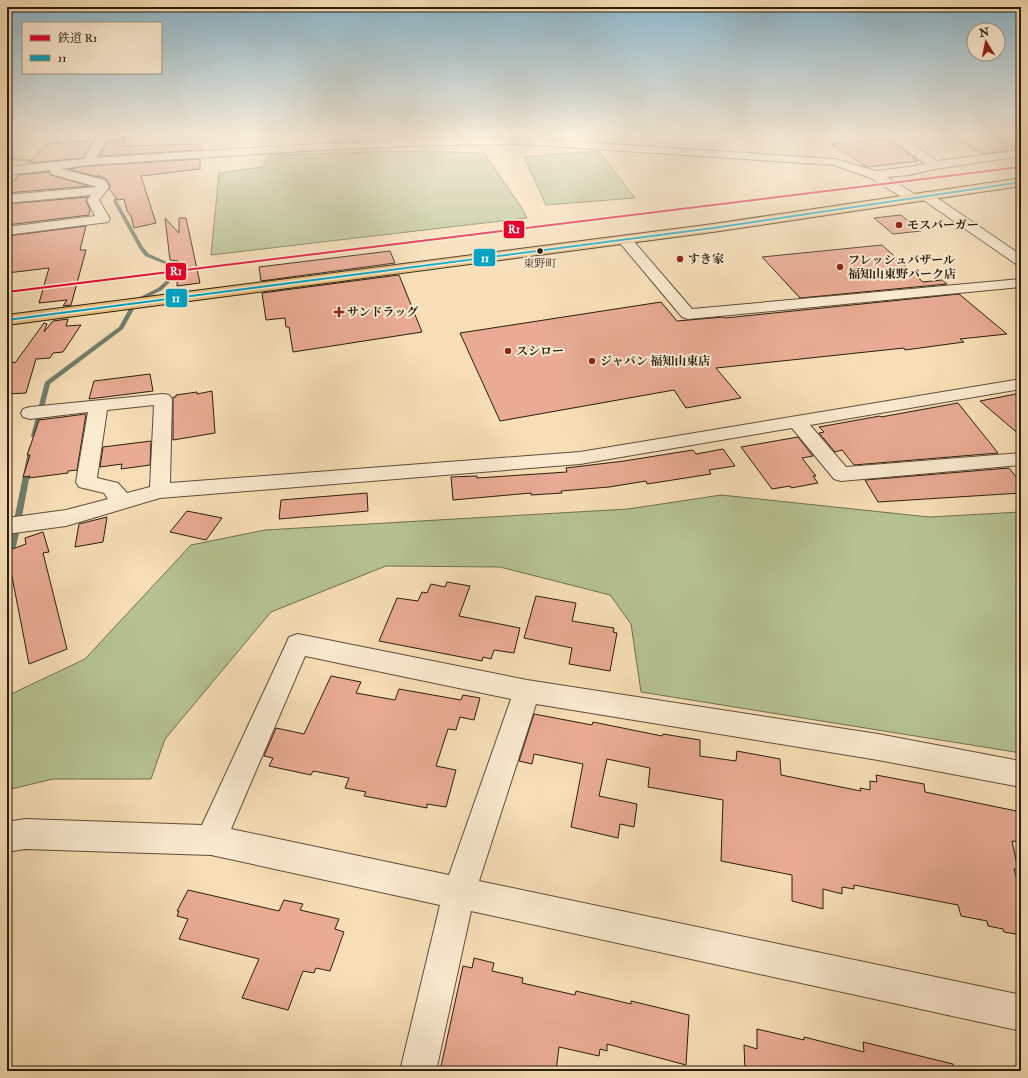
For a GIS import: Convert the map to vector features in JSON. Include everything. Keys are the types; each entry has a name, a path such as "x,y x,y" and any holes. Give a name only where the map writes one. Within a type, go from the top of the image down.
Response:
{"main road":[{"path":"7,320 625,240 999,185"}],"street":[{"path":"7,231 103,219 93,200 103,185"},
{"path":"892,185 912,198"},
{"path":"7,199 101,190"},
{"path":"926,196 1021,261"},
{"path":"625,240 688,314 1021,283"},
{"path":"7,526 66,518 160,491 580,458 1021,384"},
{"path":"30,413 163,399 160,491"},
{"path":"98,406 86,482 111,488 122,502"},
{"path":"797,422 841,474 1007,462 1021,459"},
{"path":"211,840 298,644 527,691 878,746 1021,774"},
{"path":"418,1071 460,893 527,691"},
{"path":"7,837 25,834 211,840 1021,1013"}],"green space":[{"path":"218,185 506,185 527,218 211,255"},
{"path":"537,185 625,185 635,198 546,205"},
{"path":"721,495 929,517 1021,512 1021,753 641,692 631,624 610,595 500,567 386,566 271,612 165,739 151,779 53,779 7,790 7,696 85,659 191,545 265,530 628,509"}],"building":[{"path":"10,185 89,186 7,193 7,189"},
{"path":"144,185 156,223 134,228 124,199 118,200 109,189 110,186"},
{"path":"88,197 86,201 90,209 89,215 7,225 7,204"},
{"name":"モスバーガー","path":"901,215 921,231 893,234 874,218"},
{"path":"165,218 179,233 179,218 186,218 200,283 177,286 178,261 170,260"},
{"path":"86,226 80,250 86,250 71,305 63,306 67,300 39,303 49,268 7,273 7,236"},
{"name":"フレッシュバザール 福知山東野パーク店","path":"882,245 923,282 942,280 947,284 800,298 762,257"},
{"path":"390,251 395,263 261,281 259,267"},
{"name":"サンドラッグ","path":"399,275 422,332 293,352 289,327 286,327 285,318 266,320 262,293"},
{"path":"959,294 1007,334 960,339 964,342 905,350 904,348 716,368 741,398 686,408 674,390 500,421 460,333 661,302 677,321 725,318"},
{"path":"68,319 66,326 81,325 63,352 53,353 50,358 36,359 26,393 7,394 7,360 15,363 44,323 47,324 44,332 53,321"},
{"path":"150,374 153,391 89,399 94,381"},
{"path":"212,391 215,433 173,440 173,397 176,397 176,395 197,392 197,394"},
{"path":"1021,393 1021,436 980,401"},
{"path":"958,403 998,453 854,465 842,450 835,452 819,433 824,432 819,427"},
{"path":"86,414 77,470 68,471 68,473 29,478 30,476 23,477 30,455 27,455 39,420"},
{"path":"798,437 813,456 802,458 816,476 813,476 818,483 791,488 790,486 772,489 741,447"},
{"path":"151,441 150,465 121,469 122,464 100,467 103,447"},
{"path":"723,449 735,466 709,470 711,474 647,484 646,481 609,487 561,491 562,493 531,495 531,493 453,500 451,477 477,476 477,478 567,472 566,468 624,461 693,450 696,454"},
{"path":"1009,468 1021,483 1021,493 878,502 865,480"},
{"path":"367,493 368,511 279,519 281,500"},
{"path":"187,511 222,518 206,540 170,532"},
{"path":"107,517 103,542 75,547 79,524"},
{"path":"43,532 49,552 43,553 67,649 29,664 7,551 26,544 25,538"},
{"path":"447,582 470,586 459,616 520,628 514,653 494,650 491,659 483,657 482,661 379,641 397,598 418,601 422,592 427,593 431,584 445,587"},
{"path":"536,596 576,603 572,621 614,628 613,632 617,633 610,671 569,664 572,648 524,638"},
{"path":"331,676 361,682 356,693 395,700 399,689 461,700 463,695 480,698 474,720 460,717 456,730 448,729 436,766 456,770 446,807 427,804 427,808 364,796 366,792 345,788 349,778 313,771 311,775 269,766 273,758 264,756 276,728 304,734"},
{"path":"534,714 592,725 593,722 662,736 663,734 700,740 700,756 736,761 737,751 780,759 781,775 861,791 860,788 870,790 870,781 877,782 876,775 924,784 925,792 1021,812 1021,842 1012,841 1018,869 1014,869 1021,894 1021,935 1004,932 1003,929 988,926 987,921 961,916 958,905 854,885 854,889 842,887 842,894 823,889 823,909 792,901 792,875 721,861 723,800 648,787 650,768 607,759 599,796 637,804 634,827 620,824 618,838 571,827 583,764 534,754 532,764 519,761"},
{"path":"188,890 279,911 284,900 303,904 300,910 339,919 335,929 344,932 330,971 316,968 314,973 303,971 288,1010 242,998 259,959 179,939 188,919 177,916 179,911 177,911"},
{"path":"474,958 494,963 492,971 523,978 522,983 575,995 576,991 631,1004 631,1001 689,1015 686,1065 607,1044 607,1051 600,1049 599,1056 559,1047 556,1071 440,1071 463,966 472,968"},
{"path":"757,1029 804,1040 804,1037 864,1052 863,1042 953,1064 952,1071 745,1071 744,1045 757,1049"}],"waterway":[{"path":"34,436 47,383 121,328 136,301 160,289 168,281 172,265 147,255 141,248 115,201 121,189"},
{"path":"7,568 32,447"}],"rail line":[{"name":"R1","path":"7,292 872,185"}],"transit line":[{"name":"11","path":"7,320 713,228 999,185"}],"place":[{"name":"モスバーガー","path":"899,225"},
{"name":"東野町","path":"540,251"},
{"name":"すき家","path":"680,259"},
{"name":"フレッシュバザール 福知山東野パーク店","path":"840,267"},
{"name":"サンドラッグ","path":"339,312"},
{"name":"スシロー","path":"508,351"},
{"name":"ジャパン 福知山東店","path":"592,361"}]}
